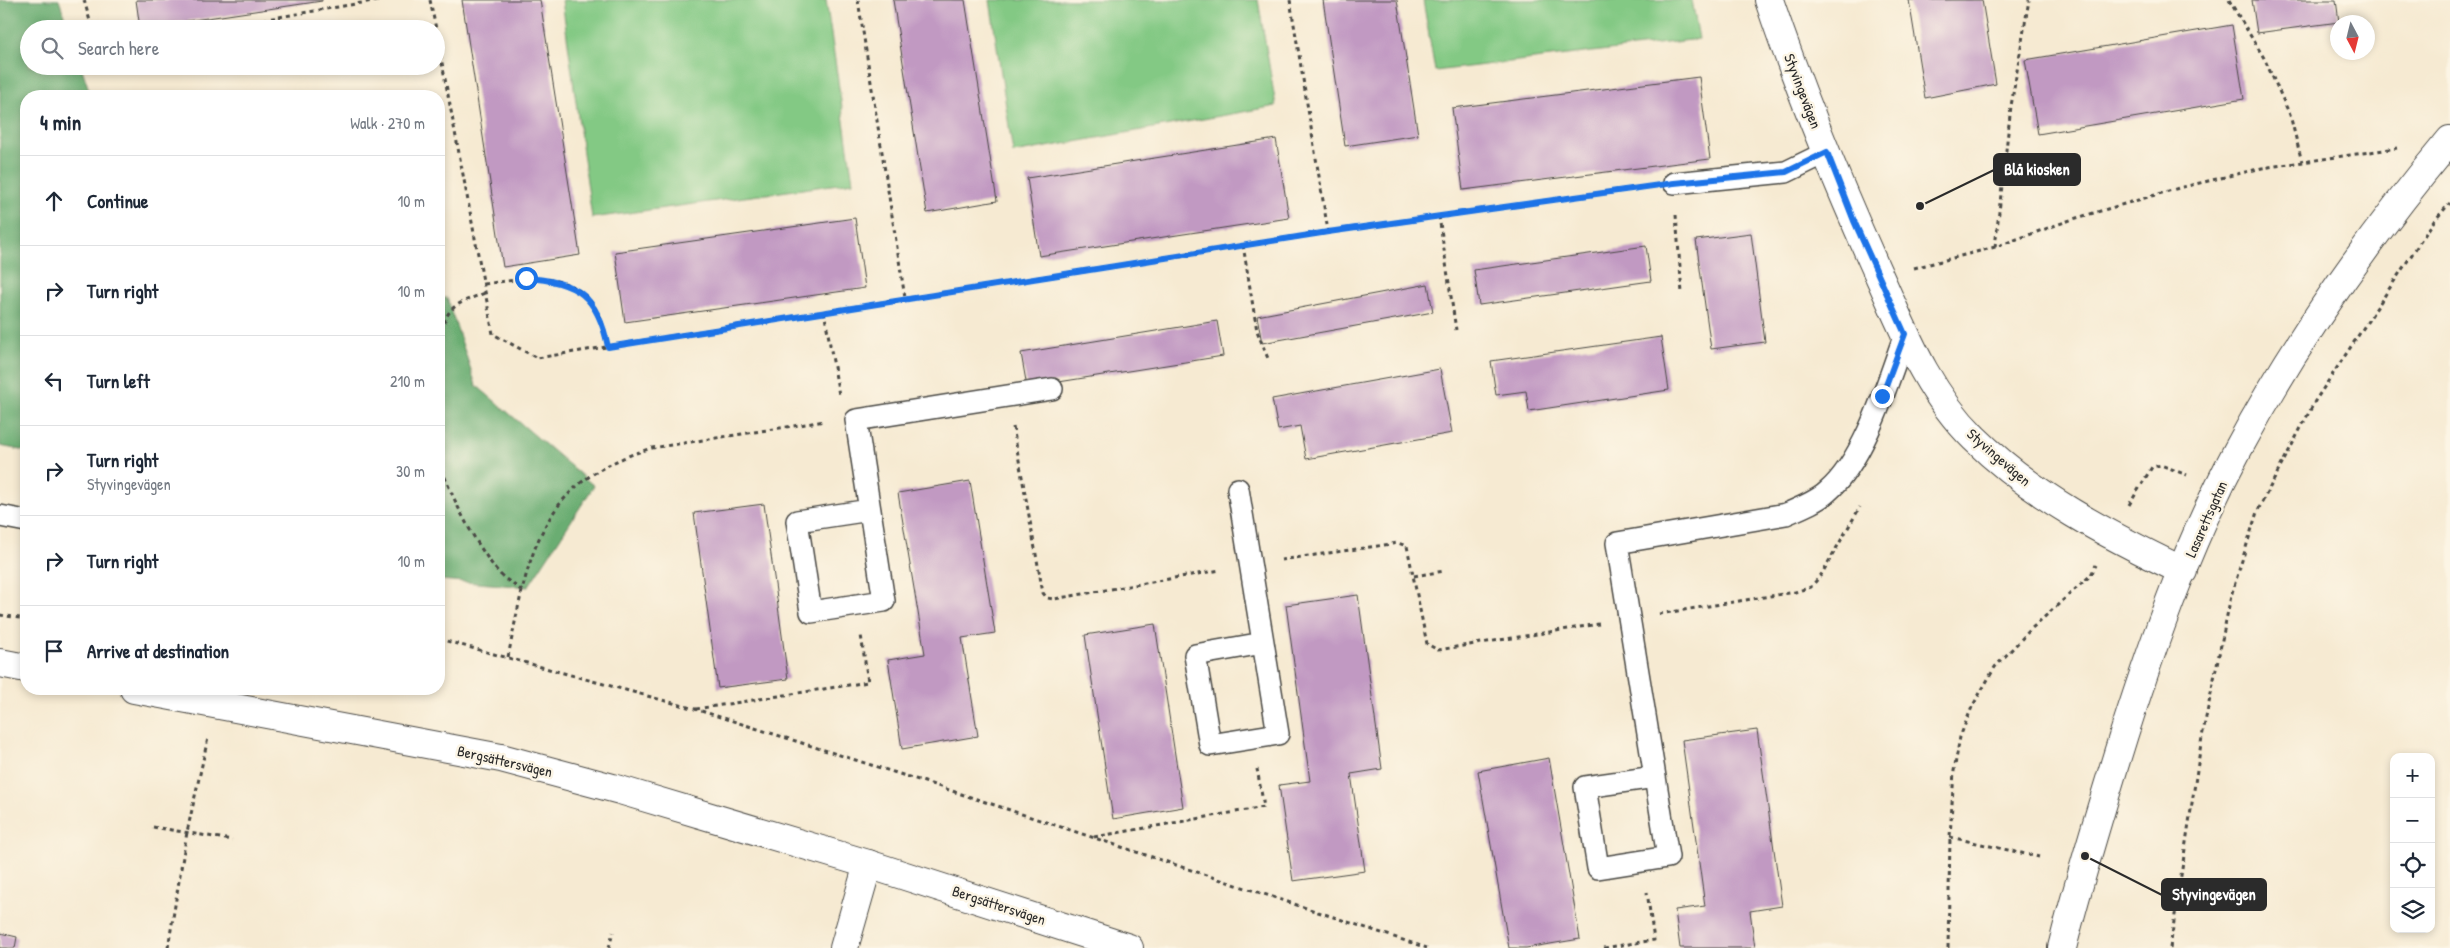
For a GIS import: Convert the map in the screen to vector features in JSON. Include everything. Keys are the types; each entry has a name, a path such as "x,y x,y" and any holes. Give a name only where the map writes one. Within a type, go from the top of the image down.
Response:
{"street":[{"name":"Styvingevägen","path":"1769,0 1854,221 1905,334 1939,397 1973,438 2019,477 2066,510 2111,537 2183,571"},
{"name":"Lasarettsgatan","path":"2062,948 2085,856 2165,611 2237,452 2287,365 2348,270 2396,205 2450,140"},
{"path":"0,663 20,667"},
{"name":"Bergsättersvägen","path":"186,695 216,704 501,758 620,790 868,864 1129,948"},
{"path":"844,948 868,864"}],"lane":[{"path":"1674,183 1786,172 1827,152"},
{"path":"1655,777 1585,787 1598,868 1668,857 1618,543 1786,514 1805,507 1827,493 1846,472 1866,436 1905,334"},
{"path":"870,510 797,521 811,612 884,600 870,510 856,420 1052,389"},
{"path":"1238,489 1278,734 1210,745 1195,655 1263,643"},
{"path":"0,516 20,520"}],"path":[{"path":"84,0 90,20"},
{"path":"261,20 379,0"},
{"path":"430,0 434,20"},
{"path":"858,0 905,298"},
{"path":"1290,0 1328,232"},
{"path":"1995,247 2011,106 2029,0"},
{"path":"2229,0 2264,58 2290,115 2302,162"},
{"path":"445,75 493,334 537,358 1243,245 1674,183 1682,293"},
{"path":"1881,279 1995,247 2073,220 2178,188 2262,168 2450,140"},
{"path":"2170,948 2202,737 2231,596 2257,512 2315,401 2434,222 2450,203"},
{"path":"1438,216 1456,330"},
{"path":"1243,245 1257,331 1269,360"},
{"path":"484,284 526,278 550,279 574,286 590,300 601,318 608,347"},
{"path":"445,321 454,305 485,293"},
{"path":"824,311 839,397"},
{"path":"1008,397 1042,593 1047,598 1054,599 1251,565 1398,543 1407,546 1427,644 1438,650 1795,592 1812,587 1821,576 1864,499"},
{"path":"508,657 522,591 542,528 556,508 574,489 605,465 628,454 652,448 843,418 856,420"},
{"path":"1948,948 1950,837 1954,771 1960,736 1972,707 1995,667 2031,629 2091,575 2152,467 2161,465 2179,471 2257,512"},
{"path":"445,478 479,544 501,575 522,591"},
{"path":"1414,576 1444,572"},
{"path":"695,709 868,682 857,604"},
{"path":"0,615 20,618"},
{"path":"445,640 695,709 1426,948"},
{"path":"168,948 187,832 216,704"},
{"path":"1092,838 1264,808 1252,739"},
{"path":"153,827 232,840"},
{"path":"1950,837 2040,856"},
{"path":"1604,948 1654,940 1642,862"},
{"path":"609,948 613,932"}],"green space":[{"path":"0,0 59,0 66,20 20,20 20,75 84,75 89,90 20,90 20,450 0,446"},
{"path":"562,0 826,0 853,182 592,218"},
{"path":"990,0 1258,0 1276,106 1013,153"},
{"path":"1423,0 1692,0 1699,39 1435,71"},
{"path":"445,298 447,298 476,385 594,486 528,587 445,580"}],"building":[{"path":"136,0 322,0 194,20 139,20"},
{"path":"462,0 540,0 580,255 503,267"},
{"path":"893,0 965,0 997,201 927,213"},
{"path":"1323,0 1397,0 1418,135 1345,146"},
{"path":"1909,0 1982,0 1996,84 1925,98"},
{"path":"2252,0 2336,0 2338,15 2330,15 2330,23 2257,33"},
{"path":"2232,25 2244,99 2038,134 2025,60"},
{"path":"1699,77 1710,159 1463,190 1452,108"},
{"path":"1276,139 1289,218 1039,256 1027,178"},
{"path":"855,218 865,288 625,322 615,252"},
{"path":"1751,233 1765,342 1711,349 1696,240"},
{"path":"1646,246 1651,281 1479,305 1474,270"},
{"path":"1428,284 1433,312 1262,343 1257,316"},
{"path":"1217,321 1223,356 1027,387 1021,353"},
{"path":"1661,337 1669,390 1529,411 1526,391 1496,395 1491,361"},
{"path":"1440,369 1452,433 1306,459 1300,426 1278,430 1272,399"},
{"path":"970,481 995,633 962,638 978,736 902,749 888,660 925,654 898,493"},
{"path":"764,504 788,679 718,688 694,513"},
{"path":"1358,595 1382,769 1351,774 1365,871 1293,881 1279,785 1310,781 1286,605"},
{"path":"1155,624 1183,807 1113,819 1085,635"},
{"path":"1757,730 1782,906 1750,911 1755,948 1680,948 1675,910 1705,906 1682,740"},
{"path":"1549,758 1580,939 1526,948 1509,948 1478,771"},
{"path":"0,933 17,937 15,948 0,948"}],"place":[{"name":"Blå kiosken","path":"1920,206"},
{"name":"Styvingevägen","path":"2085,856"}],"route":[{"path":"526,278 550,279 574,286 590,300 601,318 608,347 905,298 1328,232 1674,183 1786,172 1827,152 1854,221 1905,334 1882,396"}]}
